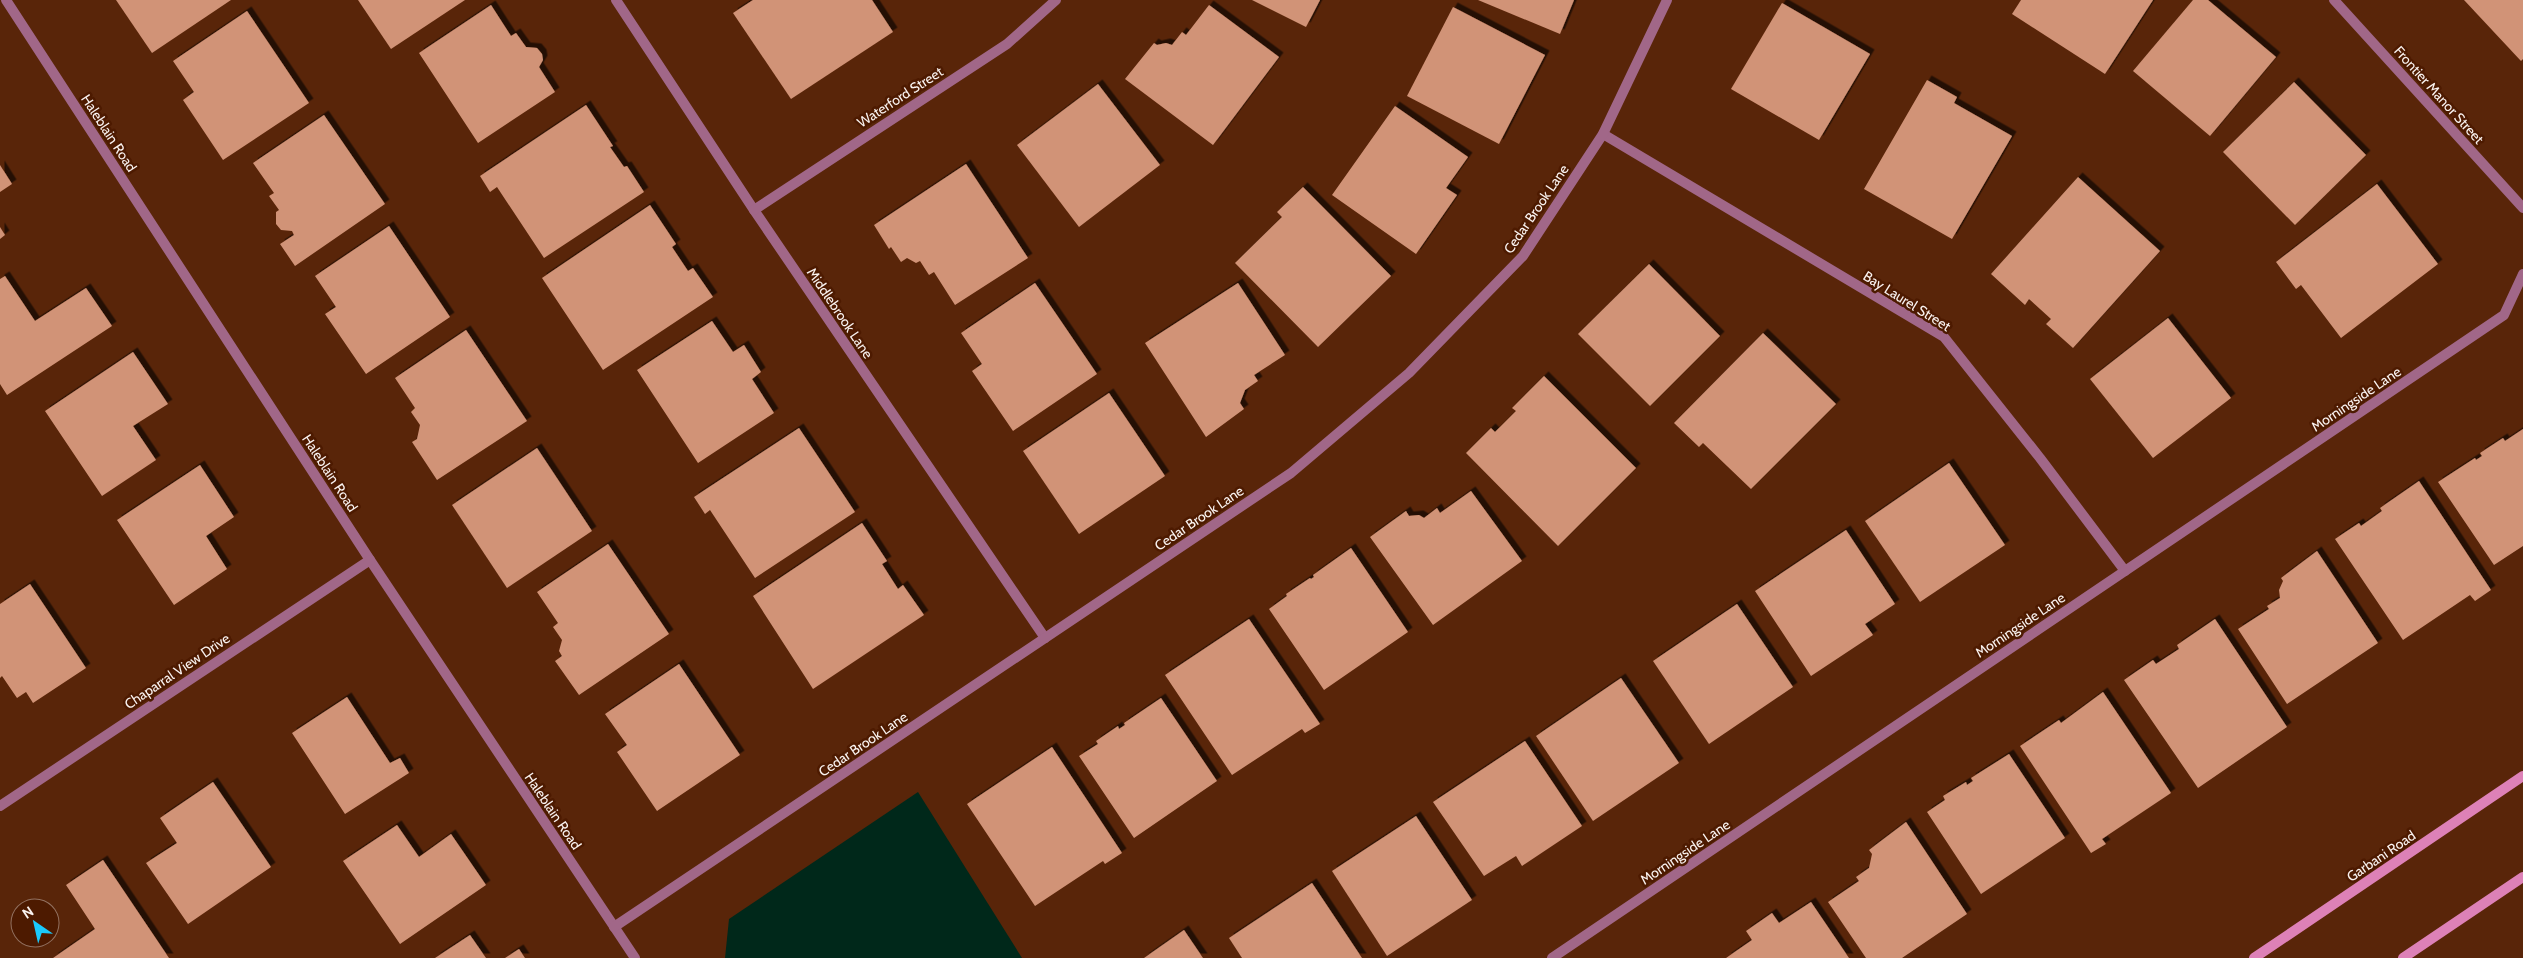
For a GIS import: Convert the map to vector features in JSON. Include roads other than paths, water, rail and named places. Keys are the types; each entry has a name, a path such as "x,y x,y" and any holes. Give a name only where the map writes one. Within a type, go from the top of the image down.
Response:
{"main road":[{"name":"Garbani Road","path":"2254,958 2523,776"},
{"path":"2403,958 2523,876"}],"street":[{"name":"Haleblain Road","path":"6,0 370,560 635,958"},
{"name":"Middlebrook Lane","path":"616,0 754,210 1045,638"},
{"name":"Waterford Street","path":"754,210 1007,44 1056,0"},
{"name":"Cedar Brook Lane","path":"614,927 1291,473 1409,374 1523,256 1603,134 1667,0"},
{"name":"Frontier Manor Street","path":"2334,0 2523,208"},
{"name":"Bay Laurel Street","path":"1603,134 1944,338 2040,458 2125,571"},
{"name":"Morningside Lane","path":"1552,958 2504,315 2523,274"},
{"name":"Chaparral View Drive","path":"0,806 370,560"}]}
